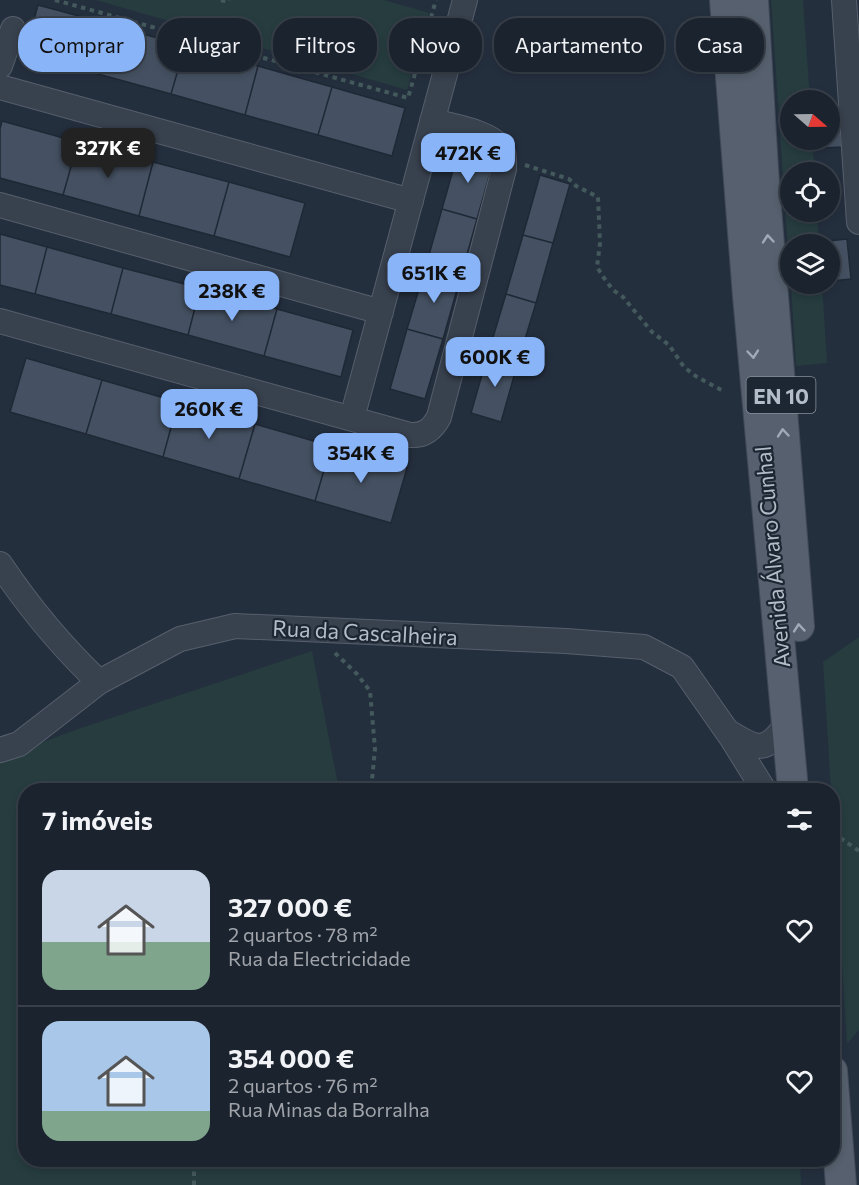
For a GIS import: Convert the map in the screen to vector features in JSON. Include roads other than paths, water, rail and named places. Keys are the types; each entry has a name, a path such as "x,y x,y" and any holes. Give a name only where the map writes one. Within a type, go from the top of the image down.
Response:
{"main road":[{"name":"Avenida Álvaro Cunhal","path":"725,0 748,296 792,783"},
{"name":"Avenida Álvaro Cunhal","path":"753,0 762,169 811,783"},
{"path":"820,1167 821,1185"},
{"path":"840,1167 841,1185"}],"street":[{"path":"352,418 465,0"},
{"path":"712,0 729,228 736,278 748,296"},
{"path":"844,0 859,222"},
{"path":"0,66 13,29"},
{"path":"0,87 411,201"},
{"path":"0,321 410,435 422,435 435,425 439,417 505,159 502,150 488,137 432,121"},
{"path":"0,205 381,312"},
{"path":"0,564 22,597 73,657 99,682"},
{"name":"Rua da Cascalheira","path":"0,750 18,744 99,682 180,639 235,626 566,641 644,647 682,668 727,731 752,745 755,756"},
{"path":"762,783 755,756 772,742 787,724"},
{"path":"830,1167 832,1185"}]}
